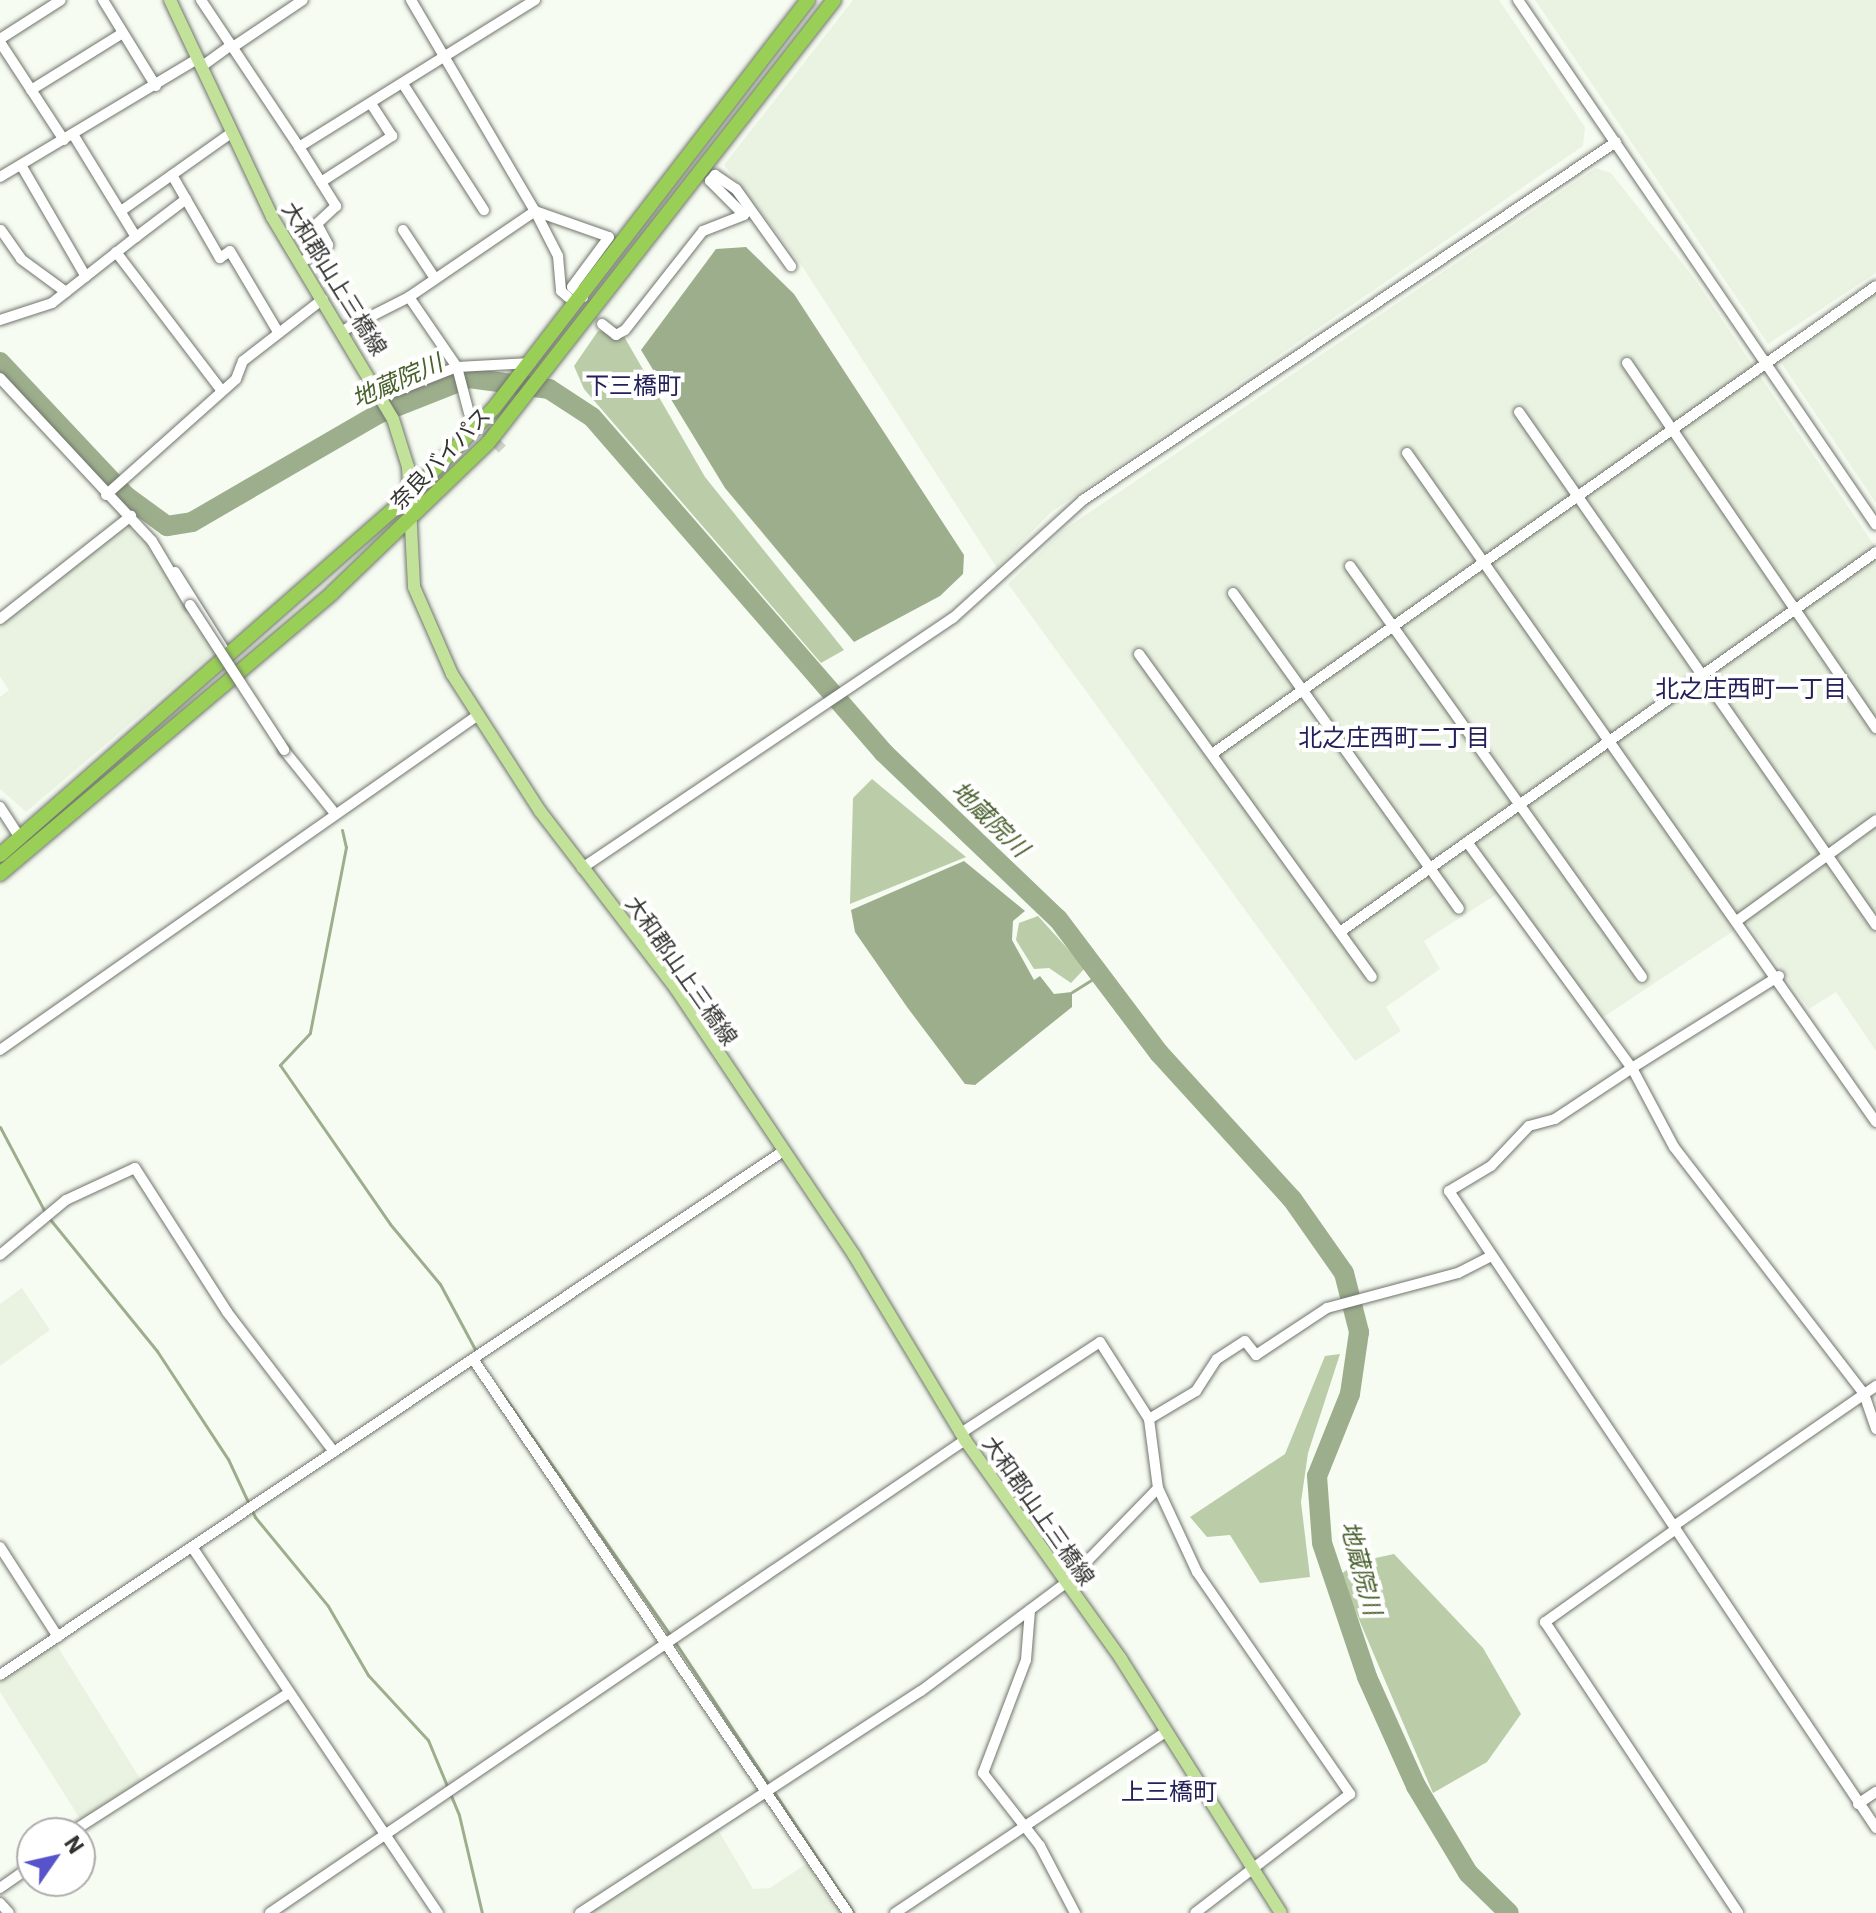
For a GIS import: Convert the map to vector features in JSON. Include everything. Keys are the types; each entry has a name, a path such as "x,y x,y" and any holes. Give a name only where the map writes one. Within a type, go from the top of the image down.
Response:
{"highway":[{"name":"奈良バイパス","path":"0,855 409,496 494,408 529,366 576,297 808,0"},
{"name":"奈良バイパス","path":"0,874 409,522 518,409 548,375 834,0"}],"main road":[{"name":"大和郡山上三橋線","path":"170,0 231,133 300,263 384,397 393,419 409,496 409,522 422,614 478,715 582,868 676,989 963,1436 1167,1731 1281,1913"}],"street":[{"path":"61,0 0,41 31,90 121,211 136,237"},
{"path":"103,0 156,86"},
{"path":"201,0 336,206 317,224 328,245 300,263"},
{"path":"0,177 156,86 232,46 303,0"},
{"path":"411,0 535,211 558,256 561,291 576,297"},
{"path":"299,147 372,105 443,55 535,0"},
{"path":"1518,0 1876,525"},
{"path":"31,90 123,33"},
{"path":"403,84 484,210"},
{"path":"321,182 392,136 372,105"},
{"path":"121,211 231,133"},
{"path":"582,868 953,618 1083,500 1616,142"},
{"path":"21,165 86,277"},
{"path":"172,175 220,258 230,251 278,332"},
{"path":"602,324 616,335 625,330 703,231 744,215 710,181 715,175 736,189 791,266"},
{"path":"0,320 66,292 186,199"},
{"path":"535,211 609,237 572,287 576,297"},
{"path":"344,330 409,297 434,277 535,211"},
{"path":"1,230 21,259 66,292"},
{"path":"403,230 434,277"},
{"path":"116,252 222,391"},
{"path":"1212,754 1876,286"},
{"path":"409,297 458,370 469,413"},
{"path":"108,493 222,391 278,332 323,299"},
{"path":"1627,363 1876,728"},
{"path":"384,397 458,370 529,366"},
{"path":"0,378 152,541 229,656"},
{"path":"1519,412 1876,925"},
{"path":"1407,453 1779,976 1876,1122"},
{"path":"0,619 131,516"},
{"path":"152,541 284,750 332,810"},
{"path":"1340,932 1876,552"},
{"path":"1350,566 1642,977"},
{"path":"1233,593 1459,909"},
{"path":"1139,654 1372,977"},
{"path":"0,1050 332,810 478,715"},
{"path":"0,807 20,838"},
{"path":"1738,920 1876,820"},
{"path":"1467,842 1632,1068 1683,1159 1864,1394 1876,1429"},
{"path":"1779,976 1555,1119 1529,1126 1491,1166 1449,1191 1677,1526 1876,1828"},
{"path":"0,1675 782,1152"},
{"path":"0,1255 46,1215 135,1168 227,1312 334,1452"},
{"path":"1149,1419 1196,1391 1217,1359 1245,1341 1256,1355 1345,1301 1458,1273 1492,1256"},
{"path":"270,1913 388,1837 674,1642 1100,1342 1149,1419 1158,1488 1197,1572 1350,1794 1195,1913"},
{"path":"473,1359 674,1642 848,1913"},
{"path":"1738,1913 1545,1622 1876,1386"},
{"path":"580,1913 767,1791 1030,1610 1066,1583 1158,1488"},
{"path":"0,1547 58,1637"},
{"path":"192,1547 287,1694 438,1913"},
{"path":"1030,1610 1026,1660 983,1773 1024,1824 1075,1913"},
{"path":"95,1817 287,1694"},
{"path":"895,1913 1167,1731"},
{"path":"1858,1804 1876,1792"},
{"path":"0,1903 9,1913"}],"shaded area":[{"path":"853,0 1499,0 1585,127 1583,146 1050,513 997,568 800,263 724,165"},
{"path":"1535,0 1876,0 1876,273 1768,344"},
{"path":"1596,168 1611,173 1694,278 1876,548 1876,1051 1836,992 1809,1009 1747,922 1593,1024 1497,894 1424,941 1440,969 1386,1007 1401,1031 1355,1061 1008,584 1062,531"},
{"path":"746,247 794,294 964,555 963,574 940,596 854,642 725,488 641,350 716,249"},
{"path":"1876,291 1876,503 1782,364"},
{"path":"598,331 622,333 705,477 844,650 821,663 584,389 574,366"},
{"path":"127,523 142,541 147,537 219,648 26,812 0,789 0,697 9,690 0,677 0,623"},
{"path":"872,779 966,857 850,904 853,798"},
{"path":"964,861 1025,911 1013,921 1012,940 1034,980 1040,976 1054,994 1072,992 1072,1007 975,1085 965,1084 907,1007 855,932 851,910"},
{"path":"1038,916 1085,968 1071,983 1049,968 1034,969 1016,940 1019,923"},
{"path":"22,1288 50,1330 0,1366 0,1304"},
{"path":"1340,1354 1308,1453 1301,1502 1310,1577 1260,1583 1230,1535 1207,1537 1190,1517 1285,1454 1325,1356"},
{"path":"1394,1554 1483,1648 1521,1714 1487,1762 1433,1793 1340,1575 1357,1562"},
{"path":"56,1644 144,1785 90,1817 79,1817 0,1692 0,1682"},
{"path":"717,1828 753,1889 770,1888 809,1862 844,1913 585,1913"}],"waterway":[{"name":"地蔵院川","path":"0,362 126,496 167,526 192,522 378,414 469,378 549,389 592,417 883,752 1058,919 1159,1053 1292,1199 1344,1273 1359,1332 1350,1394 1317,1476 1322,1543 1367,1677 1416,1786 1468,1873 1509,1913"},
{"path":"342,830 346,847 310,1033 280,1065 390,1224 440,1284 477,1353"},
{"path":"1072,992 1101,974"},
{"path":"0,1127 45,1212"},
{"path":"49,1218 157,1351 228,1459 255,1517 328,1606 368,1675 428,1740 459,1815 482,1913"},
{"path":"500,1390 671,1636"},
{"path":"675,1642 854,1913"}],"tunnel":[{"path":"475,420 502,449"}],"district":[{"name":"下三橋町","path":"633,386"},
{"name":"北之庄西町一丁目","path":"1751,689"},
{"name":"北之庄西町二丁目","path":"1394,738"},
{"name":"上三橋町","path":"1169,1792"}]}
